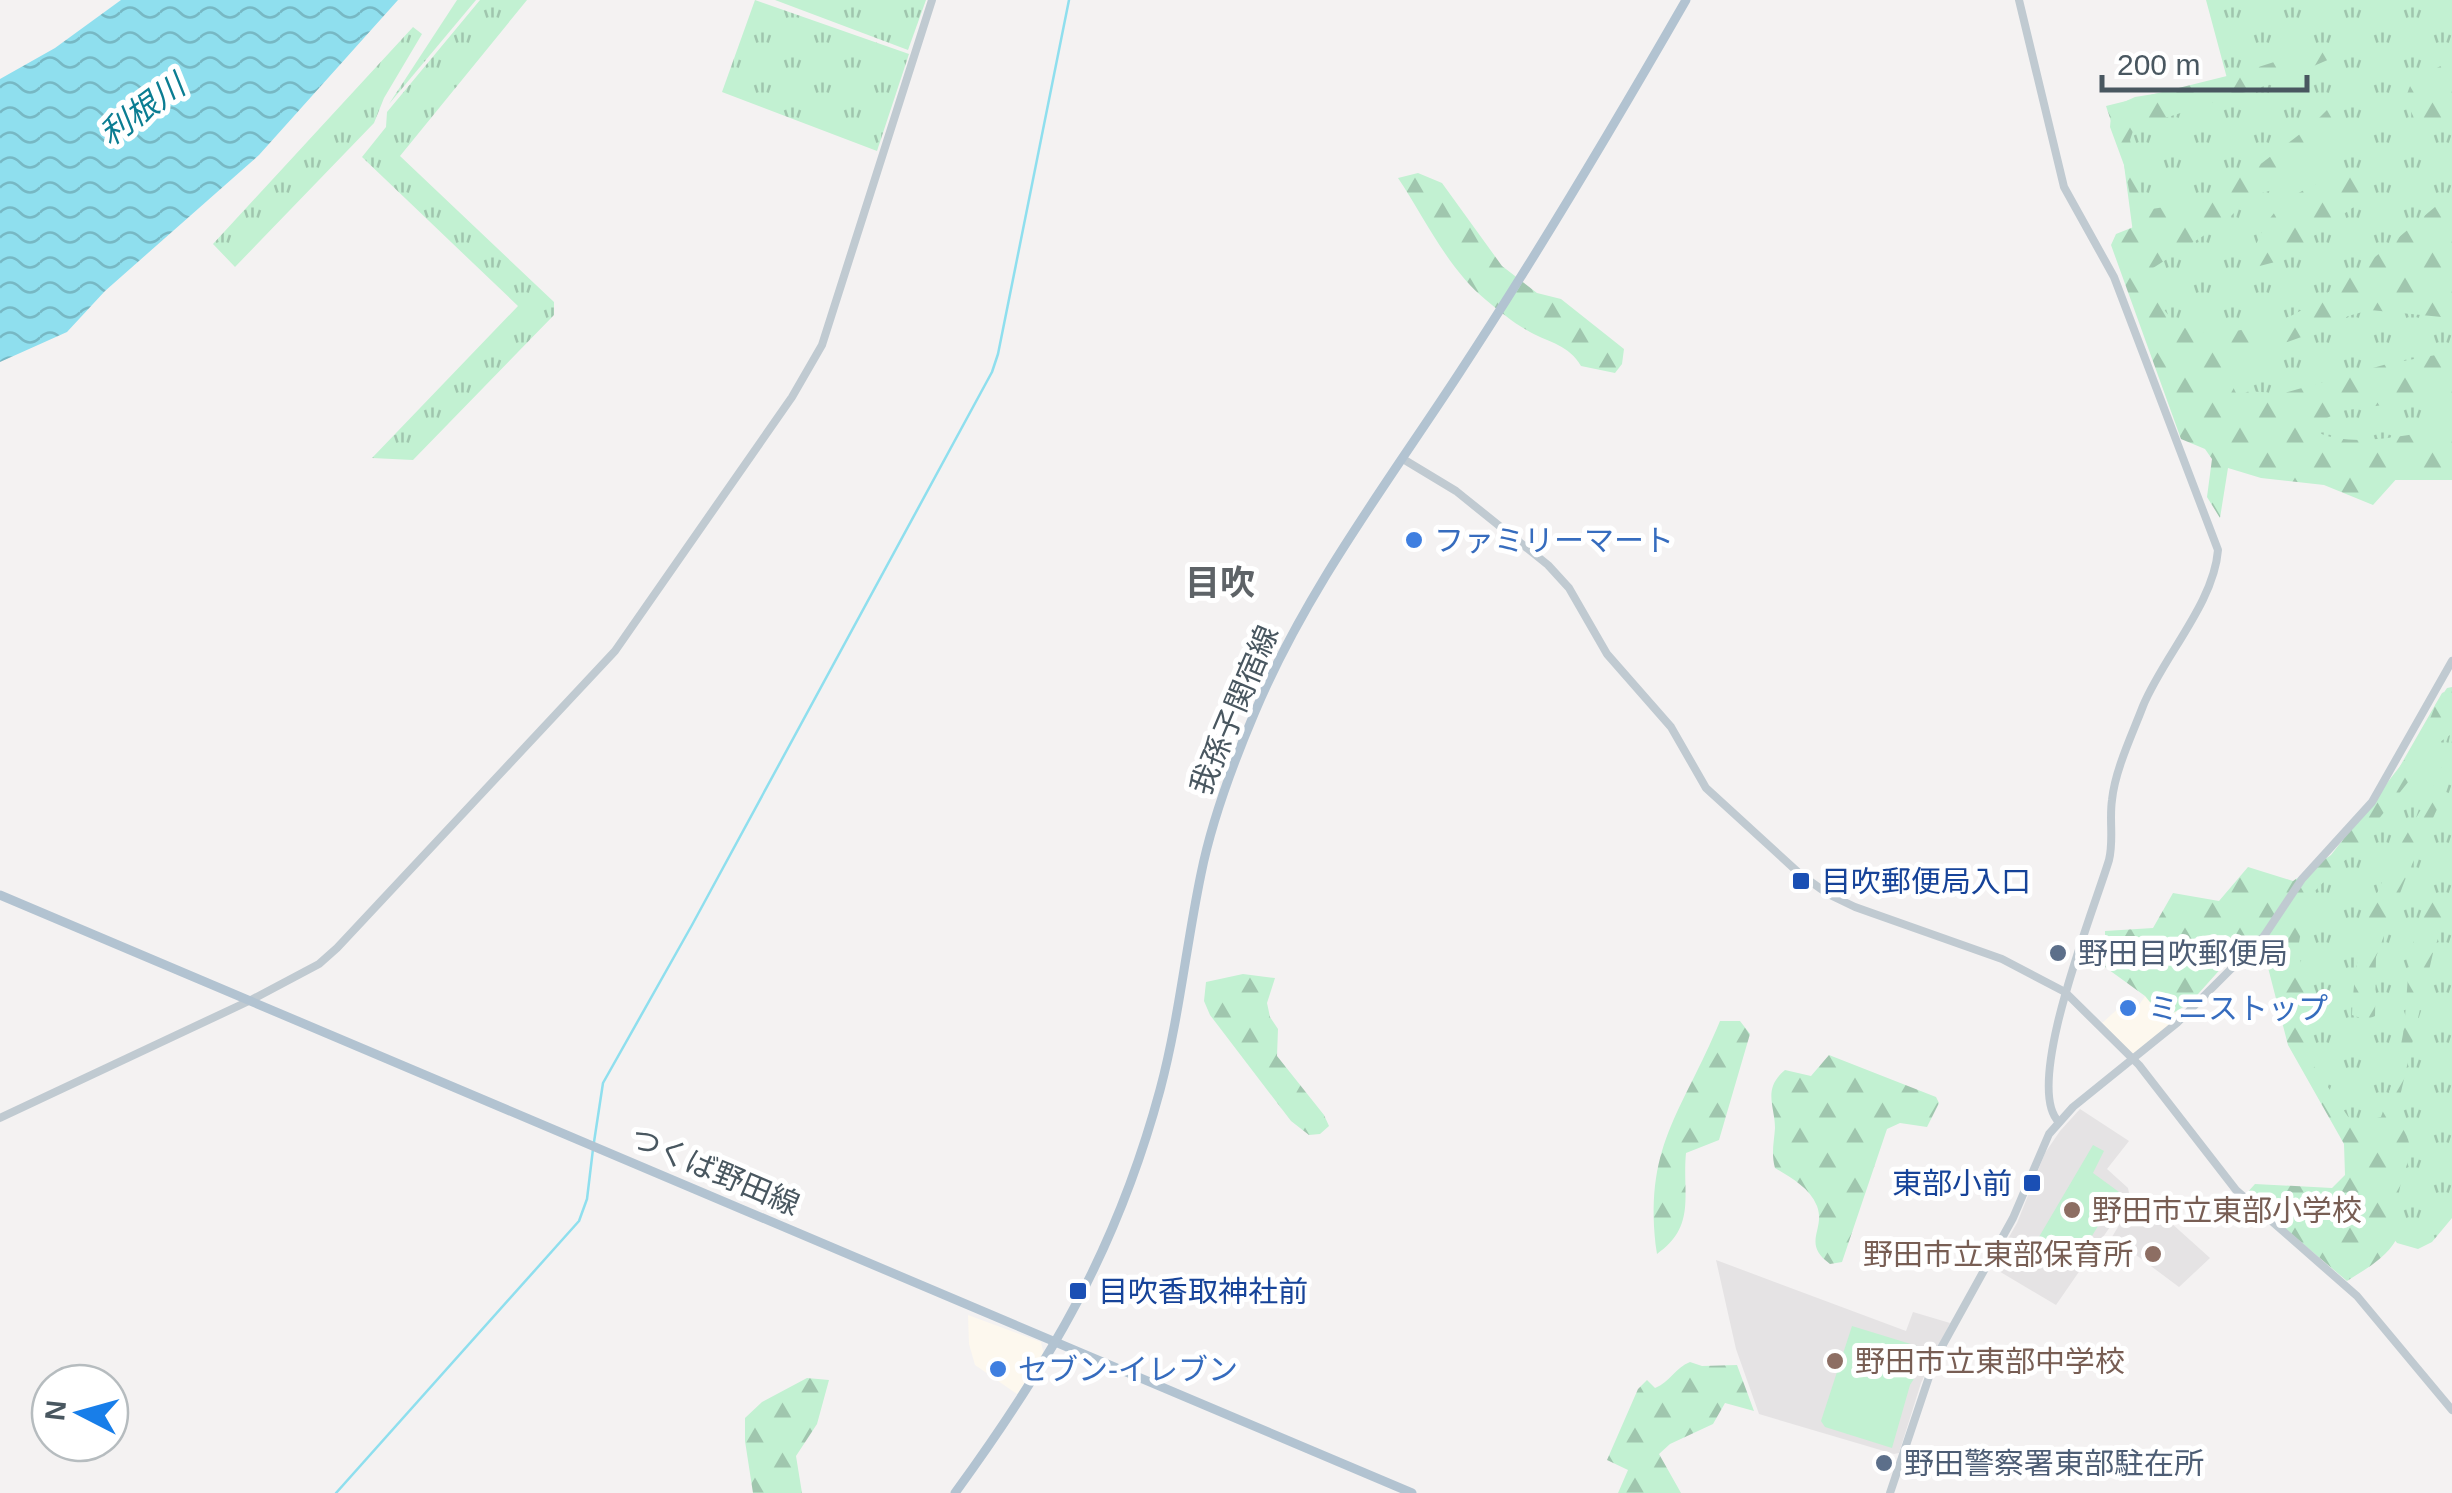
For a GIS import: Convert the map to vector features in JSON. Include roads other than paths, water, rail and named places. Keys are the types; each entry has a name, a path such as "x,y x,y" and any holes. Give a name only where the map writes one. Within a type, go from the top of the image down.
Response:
{"main road":[{"name":"我孫子関宿線","path":"955,1493 1012,1416 1058,1342 1116,1224 1140,1160 1164,1073 1202,871 1224,788 1298,623 1602,148 1686,0"},
{"name":"つくば野田線","path":"0,895 1412,1493"}],"street":[{"path":"0,1118 251,1000 318,964 615,651 792,396 822,345 932,0"},
{"path":"2019,0 2064,187 2114,277 2218,550 2214,576 2144,704 2113,791 2109,860 2065,992 2048,1093 2050,1110 2059,1122"},
{"path":"1403,459 1456,491 1548,565 1569,588 1607,654 1671,728 1706,788 1800,874 1855,907 2002,959 2065,992 2134,1060 2236,1190 2357,1296 2452,1410"},
{"path":"1890,1493 1936,1359 2013,1218 2038,1157 2059,1122 2177,1023 2264,936 2302,879 2372,802 2452,662"}],"water":[{"name":"利根川","path":"121,0 398,0 259,155 105,291 67,332 0,362 0,79 55,48"}],"waterway":[{"path":"594,1142 603,1083 992,372 1069,0"},
{"path":"336,1493 579,1221 587,1199 593,1149"}],"place":[{"name":"ファミリーマート","path":"1414,540"},
{"name":"目吹郵便局入口","path":"1801,881"},
{"name":"野田目吹郵便局","path":"2058,953"},
{"name":"ミニストップ","path":"2128,1008"},
{"name":"東部小前","path":"2032,1183"},
{"name":"野田市立東部小学校","path":"2072,1210"},
{"name":"野田市立東部保育所","path":"2153,1254"},
{"name":"目吹香取神社前","path":"1078,1291"},
{"name":"野田市立東部中学校","path":"1835,1361"},
{"name":"セブン-イレブン","path":"998,1369"},
{"name":"野田警察署東部駐在所","path":"1884,1463"}],"district":[{"name":"目吹","path":"1220,582"}]}
